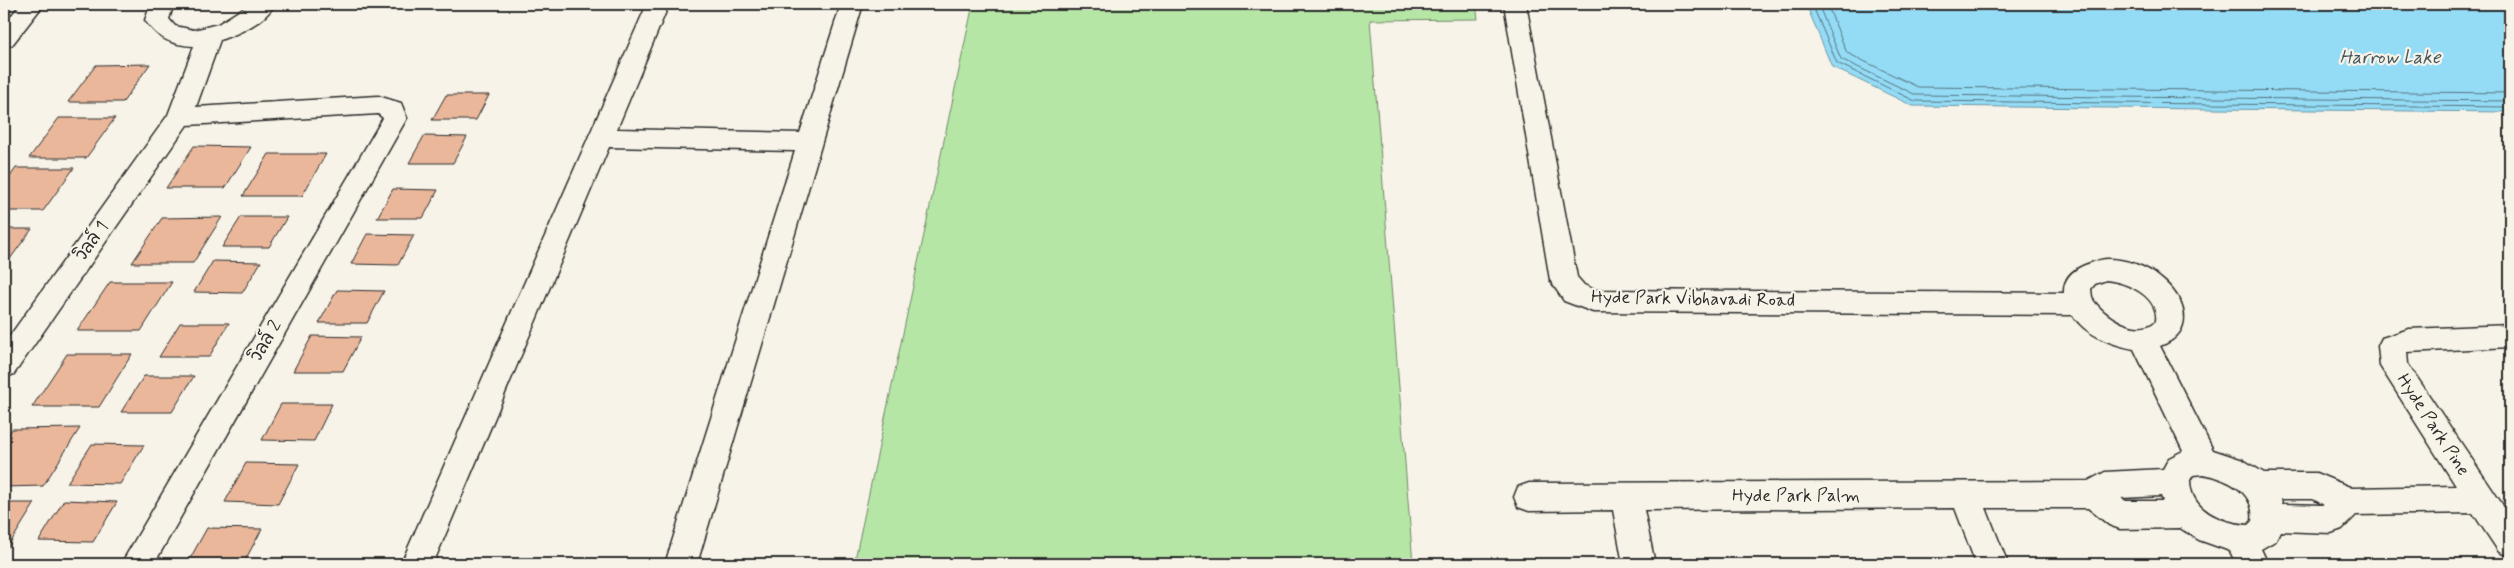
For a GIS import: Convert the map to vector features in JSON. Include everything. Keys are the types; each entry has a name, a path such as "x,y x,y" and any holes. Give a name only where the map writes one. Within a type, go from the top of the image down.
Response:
{"street":[{"path":"4,39 33,4"},
{"path":"163,4 159,9 157,20 162,30 173,36 210,35 232,28 264,4"},
{"path":"417,564 658,4"},
{"path":"681,564 852,4"},
{"name":"Hyde Park Vibhavadi Road","path":"1516,4 1564,280 1574,293 1593,300 2080,304"},
{"name":"วิลล์ 1","path":"4,366 180,117 210,35"},
{"name":"วิลล์ 2","path":"137,564 395,118 392,108 378,105 180,117"},
{"path":"600,138 810,142"},
{"path":"2105,268 2122,271 2141,278 2156,289 2167,302 2172,316 2169,328 2158,336 2143,339 2124,337 2106,329 2090,318 2080,304 2076,291 2080,280 2090,272 2105,268"},
{"name":"Hyde Park Pine","path":"2510,336 2409,340 2392,346 2394,366 2510,542"},
{"path":"2143,339 2202,461"},
{"path":"2202,461 2221,464 2234,470 2256,486 2267,502 2270,517 2267,529 2256,537 2246,552 2187,514 2177,498 2173,482 2178,471 2188,463 2202,461"},
{"name":"Hyde Park Palm","path":"1529,497 2094,494 2105,485 2173,482"},
{"name":"Hyde Park Pine","path":"2256,486 2316,486 2348,502 2482,499"},
{"path":"2094,494 2120,515 2187,514"},
{"path":"1965,495 1992,564"},
{"path":"1626,497 1639,564"},
{"path":"2270,517 2331,518 2348,502"}],"green space":[{"path":"973,4 1476,4 1478,19 1370,20 1413,564 854,564"}],"water":[{"name":"Harrow Lake","path":"1806,4 2510,4 2510,112 1913,106 1832,67"}],"building":[{"path":"150,64 123,102 68,102 96,65"},
{"path":"446,95 489,95 476,120 432,120"},
{"path":"59,118 115,118 86,158 29,158"},
{"path":"424,136 467,137 453,163 409,163"},
{"path":"194,146 251,147 225,188 166,188"},
{"path":"269,154 326,154 302,196 243,196"},
{"path":"16,168 74,168 43,211 4,211 4,185"},
{"path":"393,189 438,190 423,218 377,218"},
{"path":"222,217 193,263 132,263 162,218"},
{"path":"241,217 287,217 269,247 222,247"},
{"path":"4,229 32,229 4,267"},
{"path":"367,234 414,235 398,265 351,264"},
{"path":"213,261 261,262 242,293 194,292"},
{"path":"110,282 172,282 141,331 77,331"},
{"path":"337,290 384,291 367,323 319,323"},
{"path":"180,323 229,323 209,357 159,357"},
{"path":"312,336 361,337 343,371 293,371"},
{"path":"67,354 132,354 99,407 32,407"},
{"path":"144,376 194,376 172,412 121,412"},
{"path":"281,404 332,404 314,441 262,440"},
{"path":"80,428 43,486 4,487 4,441 12,429"},
{"path":"92,444 144,445 120,484 67,483"},
{"path":"246,463 299,464 278,504 225,502"},
{"path":"64,500 117,502 93,542 39,541"},
{"path":"4,503 35,503 4,553"},
{"path":"207,528 262,529 243,564 187,564"}]}
